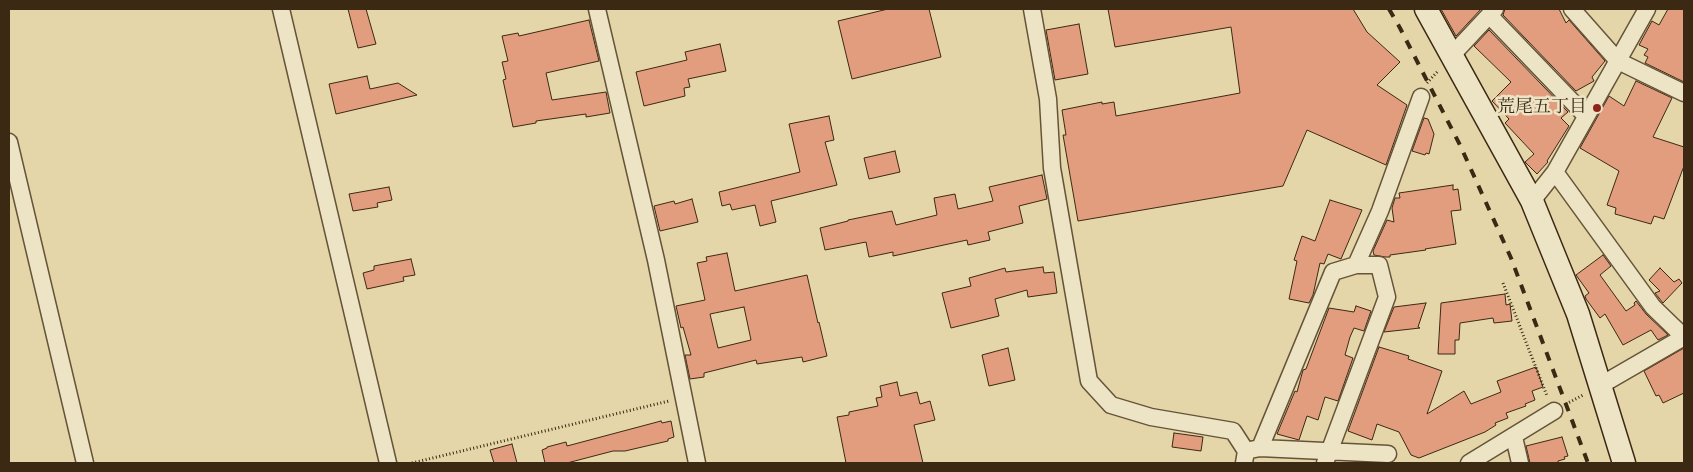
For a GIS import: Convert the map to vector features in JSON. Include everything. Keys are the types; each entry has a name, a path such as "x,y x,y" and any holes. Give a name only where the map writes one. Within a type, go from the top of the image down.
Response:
{"street":[{"path":"281,9 388,463"},
{"path":"597,9 656,260 697,463"},
{"path":"1032,9 1048,99 1052,168 1090,381 1111,405 1151,417 1233,431 1250,454"},
{"path":"1426,9 1532,201 1578,314 1624,463"},
{"path":"1572,9 1618,60 1684,93"},
{"path":"1532,201 1555,172 1647,9"},
{"path":"1452,55 1492,12 1586,116"},
{"path":"1356,264 1380,211 1421,97"},
{"path":"9,142 85,463"},
{"path":"1555,172 1653,307 1684,337 1601,386"},
{"path":"1250,454 1332,272 1356,264 1379,266 1387,296 1327,457"},
{"path":"1469,463 1554,411"},
{"path":"1514,437 1520,463"},
{"path":"1250,454 1327,457 1388,454"}],"path":[{"path":"1421,97 1428,82 1452,55"},
{"path":"1502,283 1554,411 1601,386"},
{"path":"412,463 683,397"}],"building":[{"path":"348,9 366,9 376,44 358,48"},
{"path":"888,9 929,9 941,57 852,79 838,21"},
{"path":"1108,9 1353,9 1367,32 1400,62 1377,85 1407,105 1386,165 1307,130 1283,186 1078,221 1063,135 1066,135 1062,110 1102,102 1102,104 1114,102 1116,116 1240,93 1231,27 1115,47"},
{"path":"1441,9 1481,9 1456,36"},
{"path":"1505,9 1559,9 1566,23 1569,20 1605,61 1592,77 1594,81 1576,91 1503,15"},
{"path":"1668,9 1684,9 1684,82 1645,63 1648,57 1644,55 1648,49 1639,45 1652,21 1659,25"},
{"path":"589,20 599,61 546,73 552,100 606,92 610,113 586,117 586,114 536,121 536,123 513,127 503,80 506,79 502,62 508,61 502,36 518,33 519,36"},
{"path":"1079,24 1088,74 1055,80 1046,30"},
{"path":"1489,30 1568,112 1561,118 1569,126 1548,162 1537,174 1525,162 1534,154 1505,123 1509,119 1492,101 1511,82 1474,46"},
{"path":"720,44 726,71 688,79 690,87 684,88 685,96 644,106 636,72 687,60 685,52"},
{"path":"367,76 370,89 398,83 417,95 336,114 329,84"},
{"path":"1636,81 1672,98 1653,137 1684,147 1684,166 1664,219 1654,216 1651,224 1615,214 1616,208 1607,205 1619,171 1580,148 1609,96 1624,106"},
{"path":"829,116 834,140 825,142 837,185 771,201 776,222 760,226 755,205 732,210 730,204 722,206 719,192 800,172 789,124"},
{"path":"1424,118 1428,119 1434,134 1429,154 1426,153 1425,155 1412,151"},
{"path":"895,151 900,172 869,179 864,158"},
{"path":"1042,175 1047,199 1019,206 1023,223 988,232 990,240 968,245 967,240 893,256 893,252 869,257 866,242 825,250 820,228 892,211 896,225 937,215 934,198 955,194 958,209 993,201 989,187"},
{"path":"1453,185 1453,190 1458,189 1461,210 1451,211 1456,244 1390,255 1390,257 1374,255 1373,251 1387,220 1394,222 1392,208 1395,198 1400,198 1399,193"},
{"path":"389,187 392,200 377,203 378,207 353,211 349,194"},
{"path":"692,199 698,222 660,231 654,206 674,201 675,204"},
{"path":"1330,200 1362,210 1341,259 1328,254 1324,264 1320,263 1313,295 1309,303 1289,299 1297,261 1294,260 1302,236 1315,241"},
{"path":"727,253 735,291 807,275 827,356 803,362 802,357 757,364 756,360 704,373 704,377 690,379 685,355 691,355 683,327 681,328 676,306 705,300 697,263 707,261 706,257","holes":["744,307 751,340 718,348 710,314"]},
{"path":"1603,255 1611,266 1600,275 1626,311 1635,305 1636,301 1646,314 1668,335 1658,340 1651,330 1623,345 1605,314 1600,318 1586,299 1585,296 1589,293 1576,275"},
{"path":"411,259 415,275 403,277 404,281 367,289 363,273 374,270 374,266"},
{"path":"1043,267 1044,273 1054,272 1057,293 1028,297 1027,290 995,299 999,316 951,328 942,293 971,286 969,278 1005,268 1006,272"},
{"path":"1660,268 1674,282 1679,279 1682,283 1663,303 1655,293 1660,291 1649,280"},
{"path":"1505,294 1506,305 1510,304 1512,321 1494,323 1493,318 1460,323 1459,340 1455,340 1455,354 1438,354 1441,303"},
{"path":"1426,303 1418,327 1420,328 1384,332 1394,307"},
{"path":"1356,306 1371,311 1364,331 1354,328 1350,337 1345,355 1353,358 1338,401 1325,397 1318,420 1307,416 1299,440 1277,434 1295,391 1297,392 1303,370 1306,369 1329,308 1354,312"},
{"path":"1379,347 1409,356 1408,359 1442,371 1427,414 1464,391 1471,404 1501,392 1497,381 1536,367 1543,387 1532,391 1535,400 1525,404 1526,406 1506,413 1508,418 1495,423 1496,425 1485,432 1419,458 1411,455 1399,432 1377,424 1372,440 1348,431"},
{"path":"1008,348 1015,380 989,386 982,355"},
{"path":"1684,348 1684,393 1663,403 1659,395 1656,396 1644,371"},
{"path":"897,382 900,396 917,392 920,404 930,401 935,420 914,425 923,463 846,463 837,417 849,415 849,412 878,406 876,398 882,397 880,386"},
{"path":"661,421 662,423 671,421 674,437 668,439 668,441 625,451 613,451 567,463 545,463 542,450 547,447 566,442 567,446"},
{"path":"1174,433 1203,437 1201,451 1172,447"},
{"path":"1562,437 1568,456 1564,457 1565,459 1558,461 1558,463 1530,463 1526,446"},
{"path":"512,444 517,463 494,463 490,450"}],"railway":[{"path":"1389,9 1460,145 1511,258 1588,463"}],"place":[{"name":"荒尾五丁目","path":"1597,108"}]}
